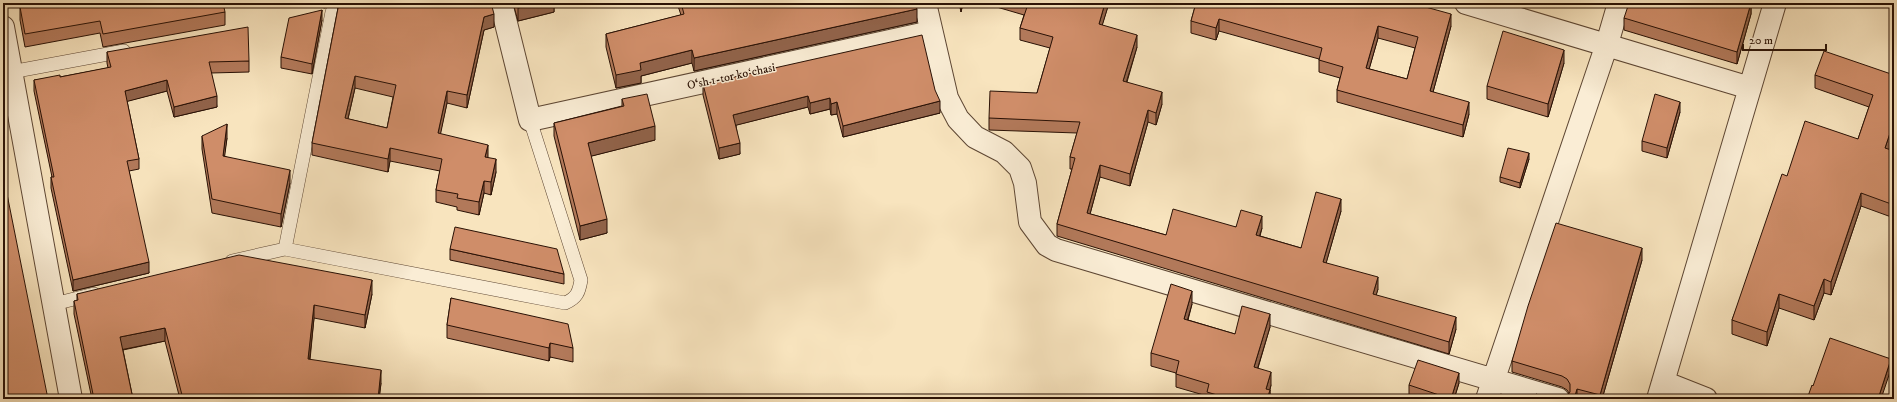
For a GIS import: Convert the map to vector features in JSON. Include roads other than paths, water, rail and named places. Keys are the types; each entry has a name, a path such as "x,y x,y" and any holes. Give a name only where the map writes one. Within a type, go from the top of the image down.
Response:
{"street":[{"path":"501,3 530,120"},
{"path":"925,3 947,98 958,119 975,137 1004,152 1020,168 1025,183 1030,222 1047,245 1056,250 1490,390 1558,399"},
{"path":"1466,3 1750,88"},
{"path":"1490,390 1607,44 1619,3"},
{"path":"1706,399 1661,391 1775,3"},
{"path":"3,27 72,399"},
{"name":"O‘sh 1-tor koʻchasi","path":"530,120 931,32"}],"lane":[{"path":"285,249 332,12"},
{"path":"11,72 136,49"},
{"path":"216,265 285,249 565,303 573,300 579,292 581,280 530,120"},
{"path":"54,304 108,291"}]}
